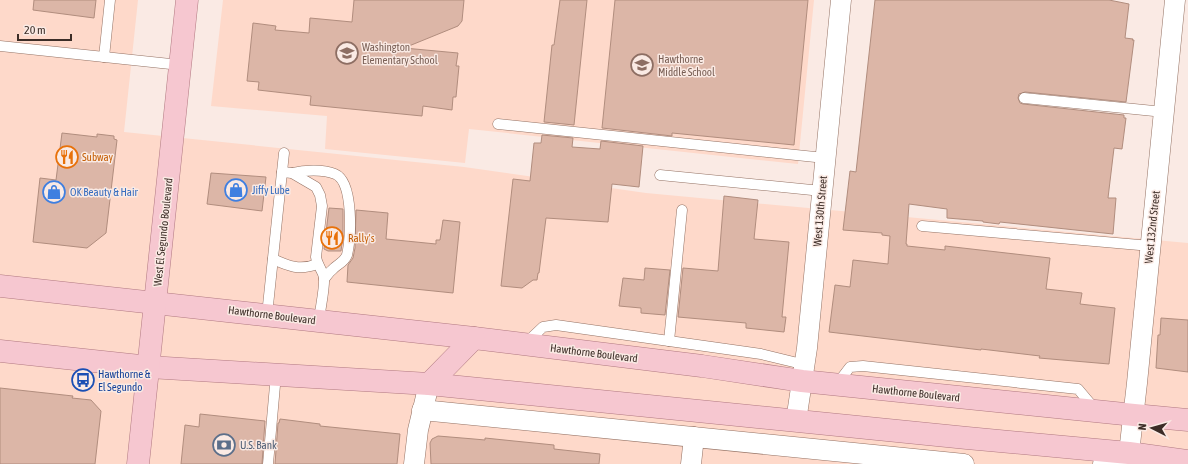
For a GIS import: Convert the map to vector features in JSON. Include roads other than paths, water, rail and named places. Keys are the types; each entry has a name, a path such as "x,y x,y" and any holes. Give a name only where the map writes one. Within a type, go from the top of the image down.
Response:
{"main road":[{"name":"West El Segundo Boulevard","path":"138,464 187,0"},
{"name":"Hawthorne Boulevard","path":"0,286 474,338 702,366 804,373 837,384 1188,420"},
{"path":"429,384 474,338"},
{"path":"0,351 149,367 429,384 1129,453 1188,461"}],"street":[{"name":"West 130th Street","path":"796,421 804,373 840,0"},
{"name":"West 132nd Street","path":"1129,453 1175,0"},
{"path":"414,464 418,430 429,384"},
{"path":"422,410 964,464"},
{"path":"691,464 694,437"},
{"path":"1103,464 1129,453"}],"lane":[{"path":"104,57 110,0"},
{"path":"0,46 180,65"},
{"path":"1024,98 1164,112"},
{"path":"498,124 825,158"},
{"path":"267,315 273,259 287,173 284,153"},
{"path":"287,173 304,170 335,174 343,181 348,196 350,216 347,256 342,263 333,268 324,279"},
{"path":"287,173 316,187 320,195 322,206 316,257 317,264 322,269 324,279 319,321"},
{"path":"660,175 822,191"},
{"path":"669,341 682,210"},
{"path":"922,226 1150,246"},
{"path":"273,259 290,267 310,267 317,264"},
{"path":"524,344 543,327 556,325 761,354 804,373"},
{"path":"268,464 276,374"}],"place":[{"name":"Washington Elementary School","path":"347,53"},
{"name":"Hawthorne Middle School","path":"642,65"},
{"name":"Subway","path":"67,157"},
{"name":"Jiffy Lube","path":"236,190"},
{"name":"OK Beauty & Hair","path":"54,192"},
{"name":"Rally's","path":"332,238"},
{"name":"Hawthorne & El Segundo","path":"83,380"},
{"name":"U.S. Bank","path":"224,445"}]}
